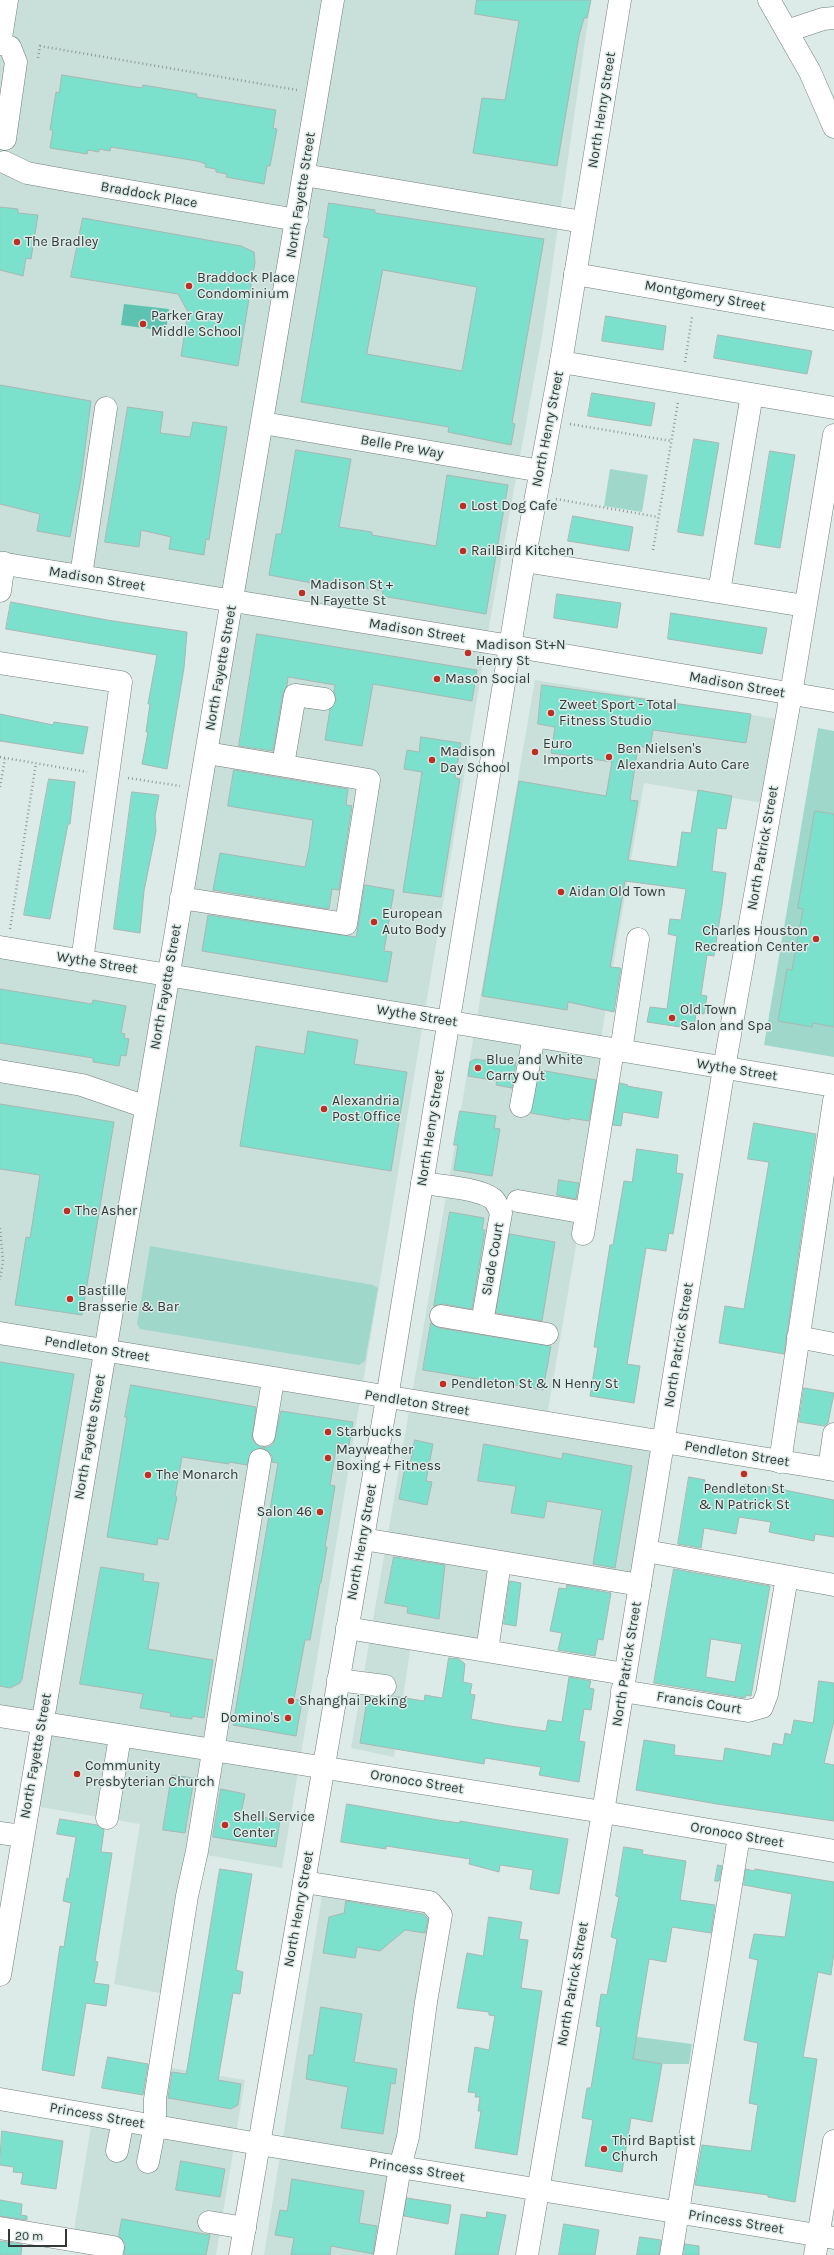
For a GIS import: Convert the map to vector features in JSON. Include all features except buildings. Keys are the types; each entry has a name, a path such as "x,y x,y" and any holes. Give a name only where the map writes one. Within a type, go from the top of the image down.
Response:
{"main road":[{"path":"5,46 7,0"},
{"name":"North Fayette Street","path":"0,1975 41,1723 233,601 333,0"},
{"name":"North Henry Street","path":"240,2255 387,1398 524,561 561,362 620,0"},
{"path":"769,0 810,72 828,109 834,127"},
{"path":"787,31 834,18"},
{"name":"Braddock Place","path":"5,46 16,62 2,136 7,147 2,165 42,176 297,220"},
{"path":"304,175 583,222"},
{"name":"Montgomery Street","path":"575,274 834,319"},
{"path":"561,362 834,408"},
{"path":"718,592 752,394"},
{"path":"81,576 106,408"},
{"name":"Belle Pre Way","path":"263,423 541,471"},
{"name":"North Patrick Street","path":"527,2255 603,1812 724,1068 791,694 834,435"},
{"path":"524,561 805,606"},
{"path":"0,591 2,563"},
{"name":"Madison Street","path":"2,563 511,646 834,701"},
{"path":"0,663 120,682 82,961"},
{"path":"283,765 295,695 324,699"},
{"path":"181,898 346,924 369,780 207,752"},
{"path":"583,1234 638,939"},
{"name":"Wythe Street","path":"4,948 834,1086"},
{"path":"521,1106 534,1036"},
{"path":"0,1071 82,1086 146,1107"},
{"path":"780,1462 798,1337 827,1206 834,1101"},
{"name":"Slade Court","path":"422,1183 483,1194 494,1200 498,1206 501,1213 482,1323"},
{"path":"518,1201 586,1213"},
{"path":"441,1316 547,1334"},
{"name":"Pendleton Street","path":"0,1333 273,1380 831,1470"},
{"path":"798,1337 834,1344"},
{"path":"264,1435 273,1380"},
{"path":"831,1470 834,1434"},
{"path":"148,2162 155,2126 155,2099 188,1896 214,1751 260,1460"},
{"path":"363,1539 640,1585"},
{"path":"646,1551 834,1585"},
{"path":"487,1651 500,1562"},
{"name":"Francis Court","path":"624,1682 748,1711 762,1707 767,1694 787,1577"},
{"path":"348,1628 487,1651 624,1682"},
{"path":"338,1680 385,1686"},
{"name":"Oronoco Street","path":"0,1716 603,1812 834,1851"},
{"path":"107,1818 120,1736"},
{"path":"0,1833 22,1836"},
{"path":"671,2255 677,2213 707,2046 739,1836"},
{"path":"304,1882 430,1902 440,1915 426,2002 408,2137 400,2167 385,2255"},
{"name":"Princess Street","path":"0,2099 259,2144 677,2213 822,2243"},
{"path":"117,2151 123,2120"},
{"path":"822,2243 834,2141"},
{"path":"209,2222 245,2228"},
{"path":"0,2228 78,2248 112,2251"}],"path":[{"path":"37,62 40,46 317,94"},
{"path":"653,550 692,317"},
{"path":"550,420 671,441"},
{"path":"536,495 658,517"},
{"path":"0,787 5,758"},
{"path":"4,948 36,763"},
{"path":"0,1228 3,1261 0,1280"}],"shaded area":[{"path":"0,0 591,0 543,330 490,621 282,1868 195,1853 170,1995 114,1984 140,1824 28,1805 41,1721 0,1714 0,945 168,973 233,599 0,560"},
{"path":"124,304 169,309 166,331 121,325"},
{"path":"610,469 648,475 642,512 604,506"},
{"path":"535,680 783,720 769,804 644,783 605,1014 600,1045 615,1047 578,1234 546,1422 664,1440 640,1579 502,1557 487,1645 412,1638 394,1757 351,1748"},
{"path":"818,728 834,731 834,1057 764,1045"},
{"path":"150,1246 373,1285 378,1288 365,1361 359,1365 140,1329 137,1324"},
{"path":"324,1883 442,1902 383,2255 264,2255"},
{"path":"600,2032 692,2044 689,2064 662,2064 597,2053"},
{"path":"159,2066 245,2080 216,2255 113,2255 73,2236 93,2114 149,2123"}],"place":[{"name":"The Bradley","path":"17,242"},
{"name":"Braddock Place Condominium","path":"189,286"},
{"name":"Parker Gray Middle School","path":"143,324"},
{"name":"Lost Dog Cafe","path":"463,506"},
{"name":"RailBird Kitchen","path":"463,551"},
{"name":"Madison St + N Fayette St","path":"302,593"},
{"name":"Madison St+N Henry St","path":"468,653"},
{"name":"Mason Social","path":"437,679"},
{"name":"Zweet Sport - Total Fitness Studio","path":"551,713"},
{"name":"Euro Imports","path":"535,752"},
{"name":"Ben Nielsen's Alexandria Auto Care","path":"609,757"},
{"name":"Madison Day School","path":"432,760"},
{"name":"Aidan Old Town","path":"561,892"},
{"name":"European Auto Body","path":"374,922"},
{"name":"Charles Houston Recreation Center","path":"816,939"},
{"name":"Old Town Salon and Spa","path":"672,1018"},
{"name":"Blue and White Carry Out","path":"478,1068"},
{"name":"Alexandria Post Office","path":"324,1109"},
{"name":"The Asher","path":"67,1211"},
{"name":"Bastille Brasserie & Bar","path":"70,1299"},
{"name":"Pendleton St & N Henry St","path":"443,1384"},
{"name":"Starbucks","path":"328,1432"},
{"name":"Mayweather Boxing + Fitness","path":"328,1458"},
{"name":"Pendleton St & N Patrick St","path":"744,1474"},
{"name":"The Monarch","path":"148,1475"},
{"name":"Salon 46","path":"320,1512"},
{"name":"Shanghai Peking","path":"291,1701"},
{"name":"Domino's","path":"288,1718"},
{"name":"Community Presbyterian Church","path":"77,1774"},
{"name":"Shell Service Center","path":"225,1825"},
{"name":"Third Baptist Church","path":"604,2149"}]}
